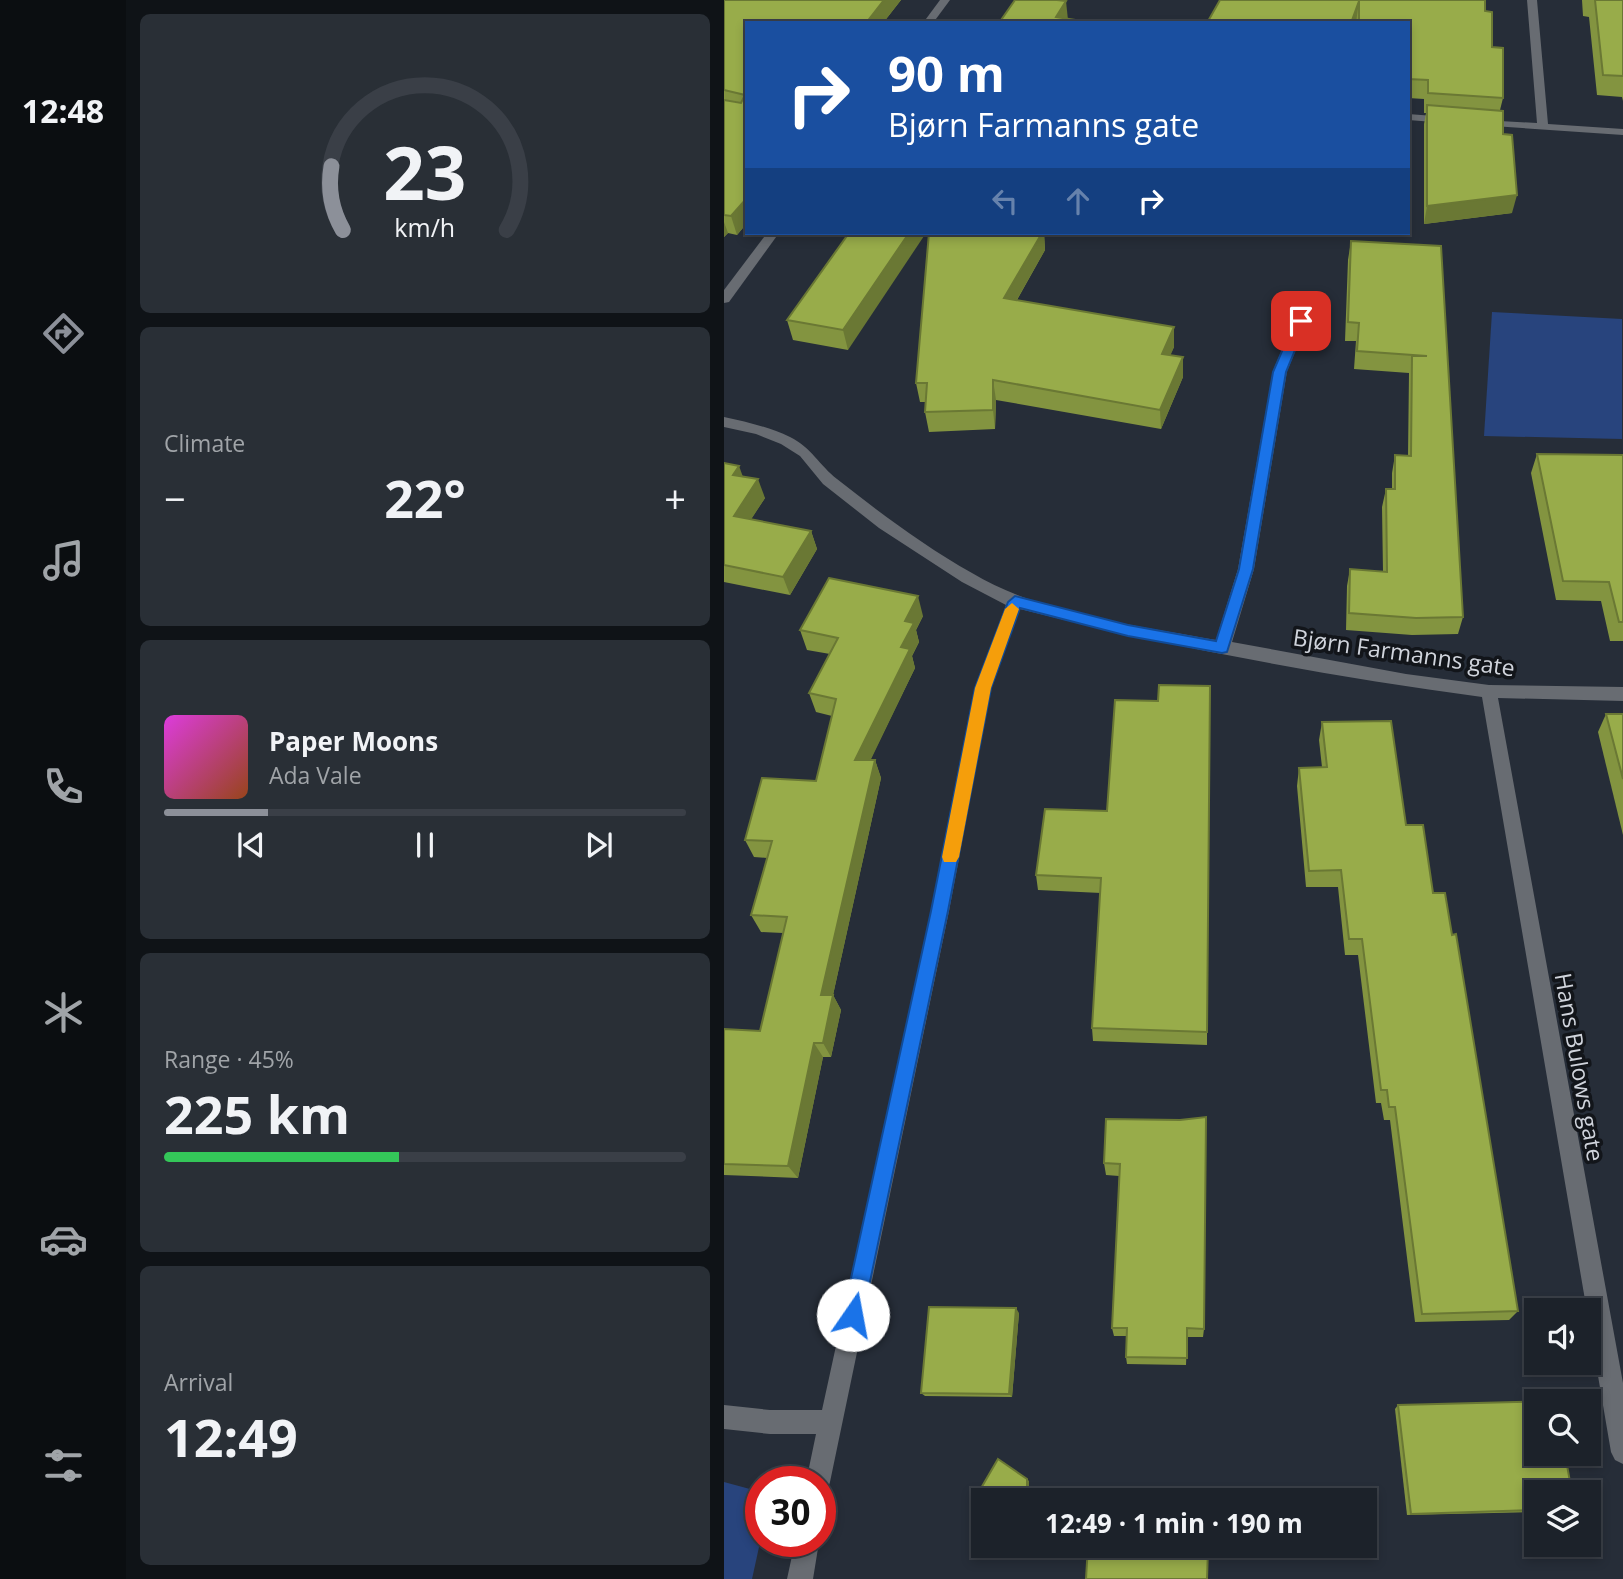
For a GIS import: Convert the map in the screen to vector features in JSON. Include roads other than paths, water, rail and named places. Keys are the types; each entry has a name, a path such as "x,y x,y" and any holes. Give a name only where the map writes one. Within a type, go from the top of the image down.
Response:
{"street":[{"path":"929,21 945,0"},
{"path":"1532,0 1544,128"},
{"path":"1410,117 1462,121"},
{"path":"1476,122 1622,132"},
{"path":"724,299 772,235"},
{"path":"1222,648 1246,569 1280,372 1301,321"},
{"name":"Bjørn Farmanns gate","path":"724,422 760,430 786,441 805,453 828,480 884,524 967,578 1015,602 1128,630 1406,680 1489,691 1622,694"},
{"path":"821,1466 937,925 983,688 1015,602"},
{"name":"Hans Bulows gate","path":"1489,691 1622,1452"},
{"path":"724,1417 770,1422 830,1422"},
{"path":"800,1579 804,1557"}]}
